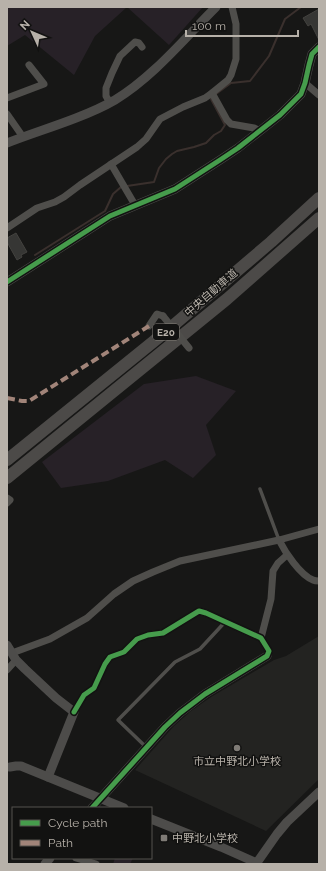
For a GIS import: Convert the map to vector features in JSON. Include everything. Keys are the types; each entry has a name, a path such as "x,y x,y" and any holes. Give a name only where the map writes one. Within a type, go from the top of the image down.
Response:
{"highway":[{"name":"中央自動車道","path":"7,460 169,329 271,242 319,198"},
{"name":"中央自動車道","path":"7,478 227,299 319,218"}],"street":[{"path":"7,143 45,130 110,103 134,87 152,71 216,7"},
{"path":"7,228 37,208 55,202 64,197 137,147 146,139 160,118 205,98 228,80 236,59 236,24 232,7"},
{"path":"110,103 106,96 106,88 120,56 135,42 139,43 142,47"},
{"path":"7,282 110,216 175,189 225,158 280,115 295,100 305,84 312,54 319,47"},
{"path":"7,98 44,84 29,65"},
{"path":"305,84 319,95"},
{"path":"212,93 227,120 231,124 254,128 260,131"},
{"path":"7,114 23,137"},
{"path":"111,164 135,205"},
{"path":"148,326 157,314 163,316 189,348"},
{"path":"7,498 10,500 7,503"},
{"path":"7,670 14,657 87,618 114,594 133,581 180,561 279,540 319,529"},
{"path":"279,540 287,555 305,575 312,580 319,582"},
{"path":"262,638 271,599 273,571 278,563 287,555"},
{"path":"48,777 74,712 84,695 94,688 105,664 110,657 124,652 137,639 148,635 163,633 199,611 262,638 269,651 267,656 192,703 172,720 93,807"},
{"path":"7,645 14,657 42,686 74,712"},
{"path":"8,767 21,766 121,807"},
{"path":"152,819 257,863 287,822 319,792"},
{"path":"79,859 96,864"}],"lane":[{"path":"260,490 279,540"},
{"path":"146,748 118,720 175,662 200,649 225,622"}],"shaded area":[{"path":"7,7 127,7 95,36 74,75 25,35 7,46"},
{"path":"127,7 203,7 169,45"},
{"path":"196,376 236,391 206,425 216,455 193,478 165,460 108,481 61,488 42,462 144,384"},
{"name":"市立中野北小学校","path":"319,636 319,779 266,831 135,770 174,726 191,711 211,697 274,660 286,656"},
{"path":"115,859 132,859 130,864 113,864"}],"building":[{"path":"319,9 319,40 311,24 308,26 303,18"},
{"path":"16,233 27,252 21,255 22,257 17,260 7,242 7,238"}],"waterway":[{"path":"216,94 231,83 250,81 269,56 285,19 301,7"},
{"path":"127,186 154,182 159,168 172,154 177,151 206,143 214,135 221,131 225,125 211,99"},
{"path":"35,255 105,211 113,194 121,187"}],"marked path":[{"path":"7,398 29,401 149,326"}],"cycle path":[{"path":"7,282 110,216 175,189 238,148 280,115 301,94 312,54 319,47"},
{"path":"74,712 84,695 94,688 105,664 110,657 124,652 137,639 148,635 163,633 199,611 261,638 269,651 267,656 205,694 180,713 165,727 93,807"}],"place":[{"name":"市立中野北小学校","path":"237,748"},
{"name":"中野北小学校","path":"164,838"}]}
